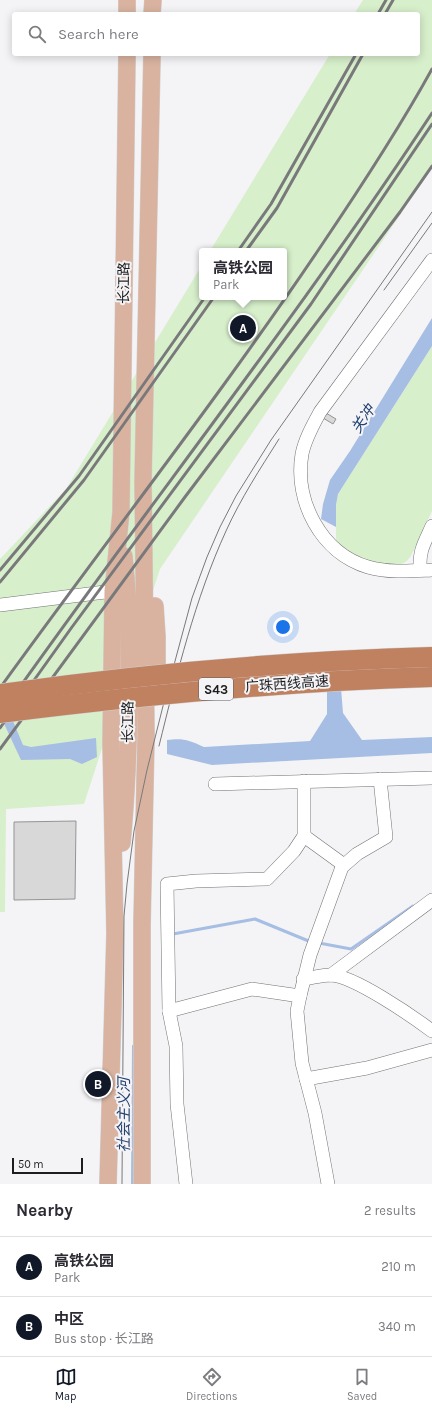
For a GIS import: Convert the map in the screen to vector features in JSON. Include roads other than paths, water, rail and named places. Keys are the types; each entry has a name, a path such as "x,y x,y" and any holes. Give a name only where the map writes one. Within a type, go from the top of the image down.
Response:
{"highway":[{"name":"广珠西线高速","path":"0,694 80,683 190,672 432,657"},
{"name":"广珠西线高速","path":"0,713 95,701 196,691 339,681 432,677"}],"main road":[{"path":"127,0 127,12"},
{"path":"152,12 153,0"},
{"name":"长江路","path":"108,1184 115,933 125,806 128,728 129,619 121,512 127,56"},
{"name":"长江路","path":"142,1184 142,924 146,735 143,481 152,56"},
{"name":"长江路","path":"115,933 110,742 113,591 121,512"}],"street":[{"path":"432,260 320,412 307,439 302,453 300,468 301,483 308,512 316,527 322,536 338,551 352,561 368,567 398,572 426,570 420,557 432,526"},
{"path":"0,605 113,591"},
{"path":"215,784 432,778"},
{"path":"328,1184 315,1113 302,1063 297,1011 303,979 310,955 342,867 357,854 386,837 380,779"},
{"path":"186,1184 177,1104 176,1046 170,1011 167,884 196,880 267,879 294,851 304,836 304,781"},
{"path":"304,836 344,865"},
{"path":"331,975 432,900"},
{"path":"303,979 331,975 357,983 419,1021 432,1031"},
{"path":"170,1011 252,989 300,996"},
{"path":"306,1079 367,1068 432,1050"}],"water":[{"path":"432,318 432,346 338,494 336,505 336,527 321,519 323,504 330,480 350,451"},
{"path":"327,688 341,688 343,713 362,740 432,737 432,753 212,765 167,754 167,740 173,739 186,740 204,747 310,741 327,714"},
{"path":"0,690 23,745 31,747 96,738 97,757 82,764 70,759 21,760 0,715"},
{"path":"132,1045 138,1046 139,1184 131,1184"}],"waterway":[{"path":"319,943 351,949 413,906"},
{"path":"173,934 255,919 311,942"}],"tram line":[{"path":"122,1184 124,916 127,884 134,831 147,770 192,598 207,557 236,496 271,440 432,212"},
{"path":"384,290 432,223"},
{"path":"159,746 188,637 215,557 238,507 279,439"}],"railway":[{"path":"379,12 386,0"},
{"path":"386,12 393,0"},
{"path":"240,248 271,204 355,56"},
{"path":"248,248 277,208 362,56"},
{"path":"287,296 378,160 432,69"},
{"path":"0,715 327,266 432,113"},
{"path":"0,728 72,627 311,304 432,124"},
{"path":"0,749 185,497 400,212 432,166"},
{"path":"0,570 79,476 203,300"},
{"path":"0,582 84,480 212,300"},
{"path":"0,688 202,415 284,300"}],"place":[{"name":"高铁公园","path":"243,328"},
{"name":"中区","path":"98,1084"}],"water label":[{"name":"关冲","path":"363,419"},
{"name":"社会主义河","path":"124,1115"}]}
